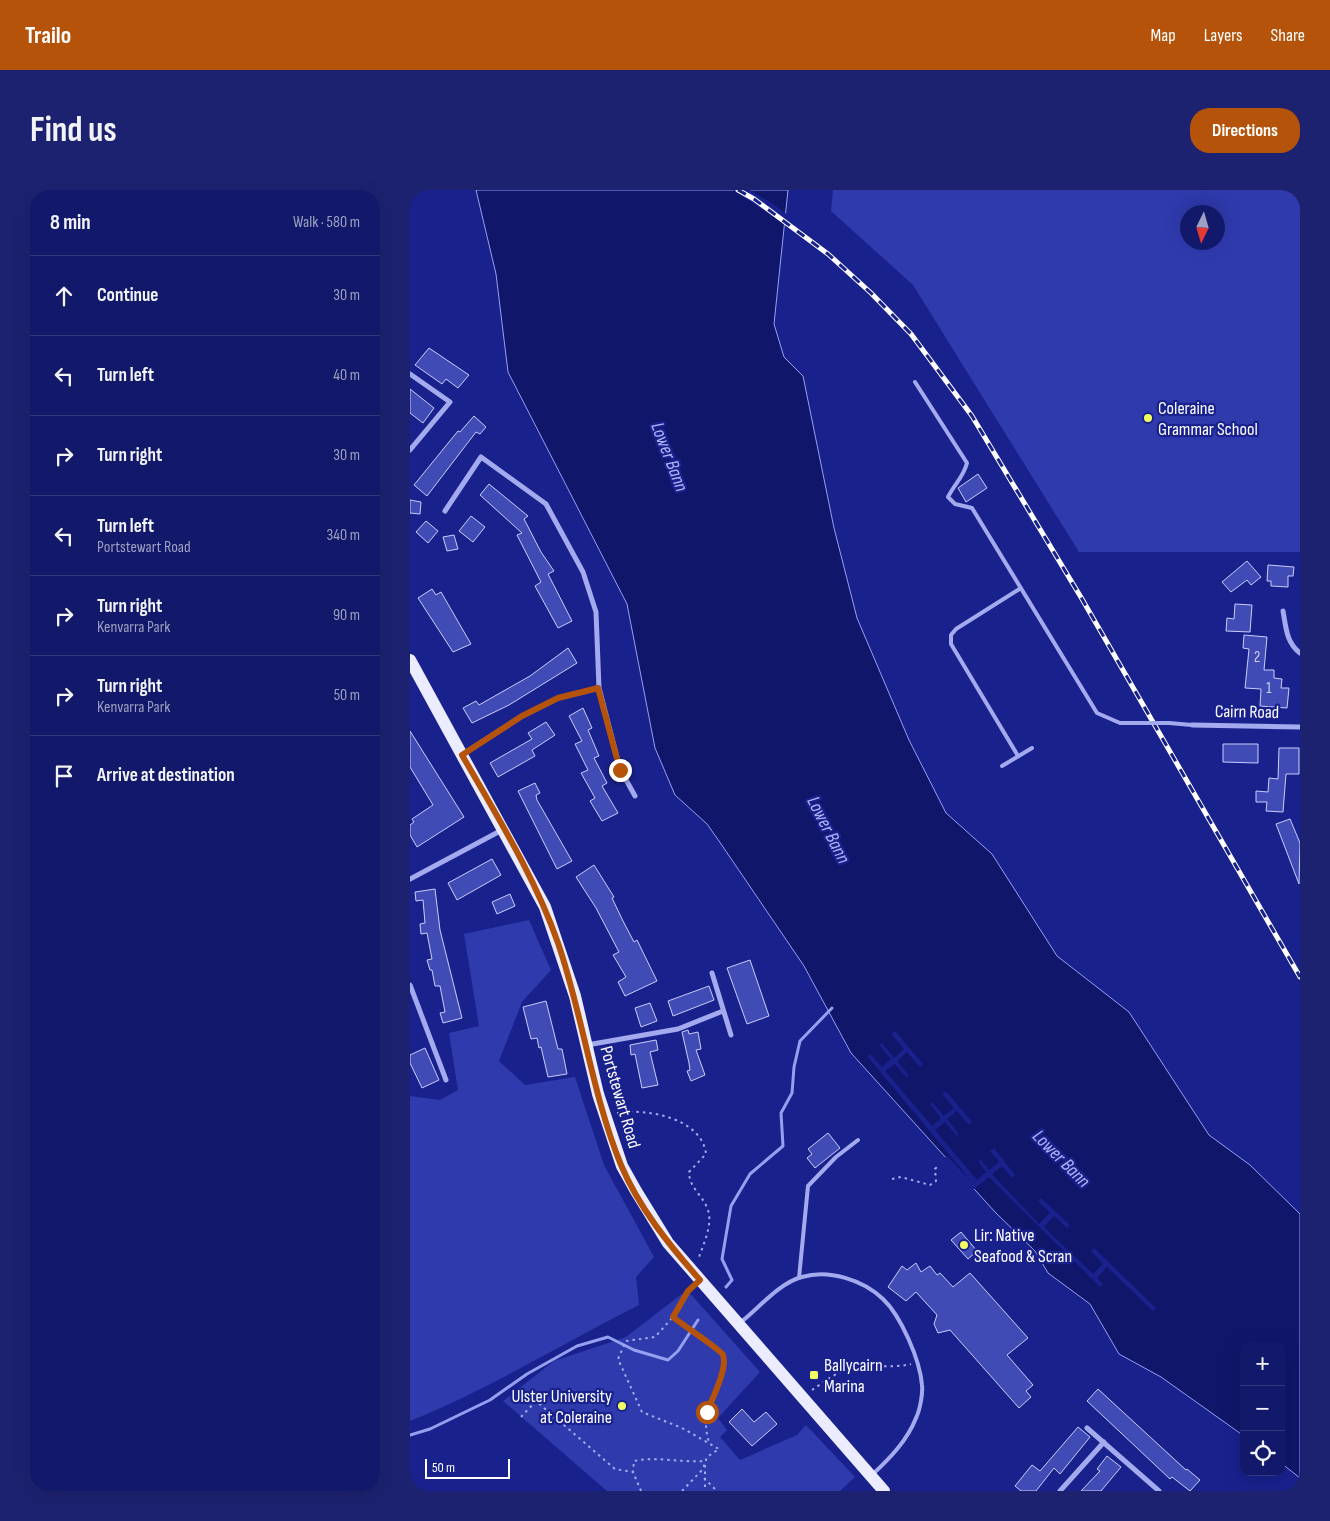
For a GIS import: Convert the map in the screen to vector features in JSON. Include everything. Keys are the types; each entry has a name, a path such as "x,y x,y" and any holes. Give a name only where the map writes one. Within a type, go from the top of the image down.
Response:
{"main road":[{"name":"Portstewart Road","path":"410,660 545,907 575,996 605,1115 622,1166 636,1191 659,1230 697,1277 884,1491"}],"street":[{"path":"410,374 450,402 410,450"},
{"path":"445,511 481,457 546,504 583,572 596,612 598,688 620,770 636,796"},
{"path":"1283,611 1287,638 1300,653"},
{"path":"462,755 522,716 558,698 598,688"},
{"name":"Cairn Road","path":"1192,724 1300,727"},
{"path":"410,879 504,829"},
{"path":"712,973 730,1035"},
{"path":"410,985 412,998 446,1080"},
{"path":"587,1045 678,1029 723,1011"},
{"path":"1087,1428 1159,1491"},
{"path":"1060,1491 1104,1442"}],"lane":[{"path":"915,382 967,463 963,477 954,486 948,497 955,504 972,508 1097,713 1120,723 1192,724"},
{"path":"1018,756 951,644 951,635 956,629 1021,588"},
{"path":"1002,766 1032,748"},
{"path":"799,1278 808,1186 836,1157 858,1140"},
{"path":"738,1325 763,1303 799,1278 810,1275 836,1276 858,1282 884,1299 902,1325 922,1385 917,1418 900,1448 871,1476"}],"path":[{"path":"605,1115 631,1111 661,1115 691,1128 705,1142 706,1154 689,1172 689,1180 708,1210 709,1226 697,1277 673,1317 655,1337 626,1341 618,1358 642,1412 682,1428 720,1449 707,1457 703,1469 682,1491"},
{"path":"892,1179 901,1177 930,1185 936,1181 934,1169 937,1167"},
{"path":"673,1317 692,1332 718,1348 723,1356 723,1370 707,1412 706,1433 709,1442"},
{"path":"803,1397 830,1377 850,1368 899,1367 916,1363"},
{"path":"521,1417 536,1401 615,1469 633,1472"},
{"path":"641,1491 633,1472 634,1461 644,1459 687,1463 706,1461"},
{"path":"705,1491 706,1461"},
{"path":"704,1478 717,1491"}],"shaded area":[{"name":"Coleraine Grammar School","path":"833,190 1300,190 1300,552 1079,552 913,285 831,211"},
{"path":"529,920 551,970 522,1002 499,1061 525,1085 575,1077 604,1165 654,1257 636,1277 639,1305 469,1395 410,1421 410,1096 440,1100 458,1090 449,1033 479,1026 464,934"},
{"name":"Ulster University at Coleraine","path":"687,1290 760,1372 718,1418 727,1430 720,1437 740,1460 797,1435 806,1425 855,1477 840,1491 607,1491 503,1401 554,1361 626,1337"}],"water":[{"name":"Lower Bann","path":"476,190 788,190 774,324 784,357 803,376 834,528 857,618 909,740 946,813 992,854 1057,956 1129,1012 1209,1135 1250,1165 1300,1214 1300,1478 1285,1466 1285,1341 1240,1341 1240,1433 1161,1377 1119,1354 1090,1304 1048,1273 1035,1251 995,1212 851,1053 804,966 719,841 707,824 675,795 655,748 627,604 508,372 496,274"}],"pier":[{"path":"733,190 750,190 773,204 789,216 789,225 787,226"},
{"path":"895,1031 923,1064 920,1067 907,1052 897,1061 909,1076 907,1078 895,1064 885,1071 932,1126 941,1118 930,1104 932,1102 944,1116 954,1108 942,1094 946,1091 972,1122 969,1125 957,1111 947,1119 959,1134 957,1136 945,1122 935,1130 977,1180 986,1172 978,1161 981,1160 989,1170 999,1162 990,1151 994,1148 1015,1175 1012,1178 1002,1166 992,1174 1039,1224 1050,1213 1038,1201 1041,1198 1070,1225 1067,1228 1054,1216 1044,1227 1093,1274 1103,1264 1091,1251 1094,1248 1156,1308 1153,1311 1107,1267 1097,1278 1103,1284 1100,1287 989,1177 973,1190 943,1159 947,1156 972,1182 867,1056 870,1054 882,1067 891,1059 879,1045 882,1043 894,1058 904,1049 891,1034"}],"building":[{"path":"429,348 469,375 458,388 446,379 442,384 415,365"},
{"path":"410,389 434,408 423,423 410,413"},
{"path":"474,416 486,427 480,434 476,432 427,496 414,485 458,431 460,432"},
{"path":"978,474 987,488 966,502 958,488"},
{"path":"489,484 528,516 524,519 541,552 554,571 548,574 572,621 558,628 535,586 541,582 517,535 522,533 480,495"},
{"path":"410,500 421,502 420,514 410,513"},
{"path":"471,516 485,527 473,542 459,531"},
{"path":"426,521 438,531 428,543 416,532"},
{"path":"454,535 458,549 447,551 443,537"},
{"path":"1247,561 1261,577 1251,585 1247,580 1231,592 1222,582"},
{"path":"1268,565 1294,567 1293,576 1288,576 1288,587 1271,586 1271,581 1267,581"},
{"path":"432,589 436,595 441,592 471,644 453,652 418,598"},
{"path":"1235,604 1252,605 1250,632 1226,631 1227,618 1234,619"},
{"path":"1244,635 1267,637 1264,670 1274,670 1274,678 1282,679 1281,688 1289,688 1287,708 1260,706 1261,689 1245,688 1249,649 1243,648"},
{"path":"568,648 577,663 509,705 472,723 463,708 476,701 479,705 530,676"},
{"path":"583,708 592,728 588,730 599,756 594,758 607,783 602,786 618,813 602,821 590,801 595,798 581,773 588,770 575,744 582,741 569,716"},
{"path":"546,722 555,735 532,750 535,756 498,777 490,763 532,739 528,733"},
{"path":"410,731 464,817 417,847 410,835 410,825 414,822 412,819 433,805 410,767"},
{"path":"1223,744 1258,744 1258,763 1223,762"},
{"path":"1279,748 1299,748 1299,774 1286,774 1283,812 1266,811 1267,802 1256,802 1256,791 1268,792 1269,778 1278,779"},
{"path":"535,783 540,793 536,795 537,800 572,861 557,869 518,791"},
{"path":"1290,819 1300,843 1299,884 1276,824"},
{"path":"492,859 501,875 457,900 448,883"},
{"path":"594,865 614,897 612,898 623,921 634,942 637,940 657,981 625,996 618,982 626,977 613,955 619,952 596,908 576,877"},
{"path":"435,889 440,930 462,1018 443,1023 440,1013 445,1012 440,986 435,986 432,970 430,970 427,960 432,959 427,933 421,934 420,924 425,923 423,900 416,901 415,892"},
{"path":"510,894 515,906 497,914 492,902"},
{"path":"750,960 769,1016 747,1024 727,968"},
{"path":"709,986 714,1000 673,1016 668,1001"},
{"path":"546,1001 558,1049 562,1049 567,1074 548,1077 541,1047 539,1048 537,1038 531,1039 523,1007"},
{"path":"650,1003 657,1021 641,1027 635,1008"},
{"path":"688,1030 689,1034 698,1032 701,1049 696,1050 705,1075 691,1081 687,1071 690,1070 682,1032"},
{"path":"656,1040 658,1050 650,1052 658,1085 642,1088 635,1054 631,1055 630,1045"},
{"path":"425,1048 439,1080 422,1088 410,1063 410,1055"},
{"path":"828,1133 840,1148 815,1168 807,1158 812,1154 808,1149"},
{"path":"961,1232 977,1251 968,1259 951,1240"},
{"path":"916,1263 921,1272 930,1266 937,1275 940,1273 953,1287 970,1273 1028,1338 1007,1355 1033,1385 1026,1391 1031,1397 1019,1408 950,1330 938,1333 934,1324 937,1315 916,1292 906,1301 888,1287 902,1266 907,1270"},
{"path":"1098,1389 1186,1470 1200,1480 1190,1491 1172,1477 1170,1479 1087,1401"},
{"path":"742,1409 754,1422 766,1412 777,1424 752,1446 729,1422"},
{"path":"1078,1427 1090,1437 1060,1474 1054,1468 1036,1491 1021,1491 1015,1486 1032,1465 1040,1471"},
{"path":"1107,1456 1121,1467 1101,1491 1081,1491 1100,1471 1097,1469"}],"waterway":[{"path":"726,1287 732,1280 722,1259 731,1206 750,1174 783,1146 781,1113 792,1093 794,1067 800,1041 832,1008"},
{"path":"410,1435 430,1429 490,1400 527,1374 577,1346 608,1337 634,1350 668,1360 678,1351 698,1320"}],"railway":[{"path":"738,190 754,199 828,254 871,293 911,334 972,416 1082,599 1300,977"}],"place":[{"name":"Coleraine Grammar School","path":"1148,418"},
{"name":"Lir: Native Seafood & Scran","path":"964,1245"},
{"name":"Ballycairn Marina","path":"814,1375"},
{"name":"Ulster University at Coleraine","path":"622,1406"}],"route":[{"path":"620,770 598,688 558,698 522,716 462,755 545,907 575,996 598,1094 622,1166 659,1230 700,1280 688,1291 673,1317 701,1339 718,1348 723,1356 723,1370 707,1412"}]}
